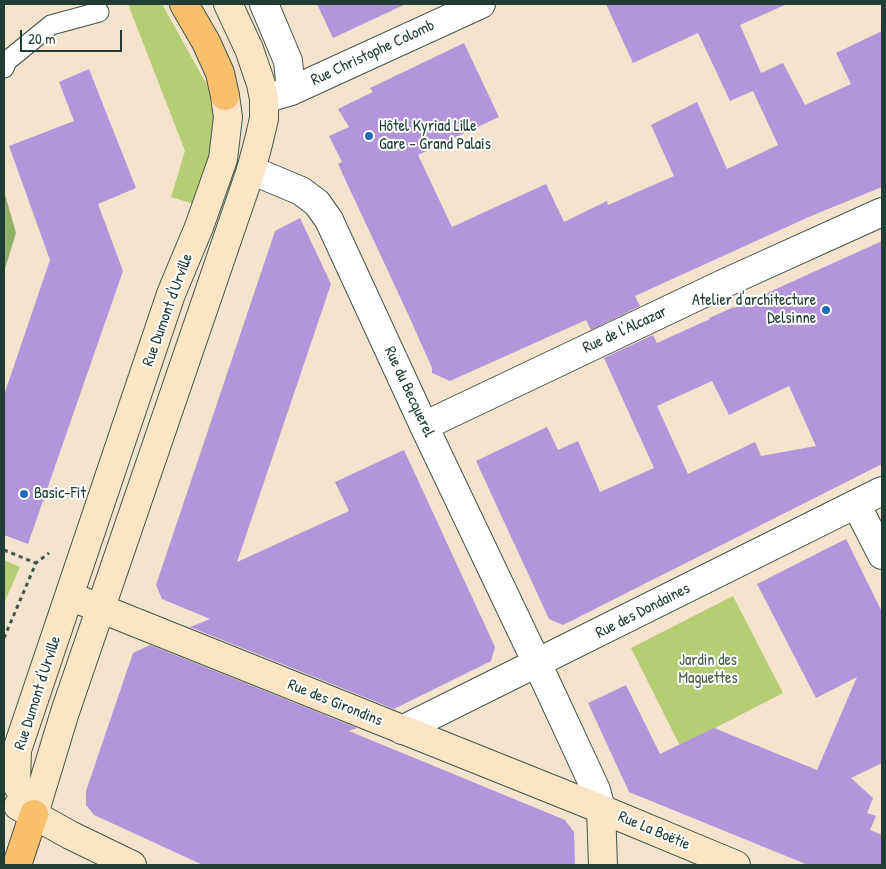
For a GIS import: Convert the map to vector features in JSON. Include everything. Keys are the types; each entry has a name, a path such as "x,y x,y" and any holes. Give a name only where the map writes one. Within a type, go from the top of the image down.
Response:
{"highway":[{"path":"184,4 206,42 220,73 225,96"},
{"path":"17,865 34,814"}],"street":[{"path":"228,4 256,65 264,99 264,119 251,170"},
{"path":"264,4 288,61 291,91"},
{"name":"Rue Christophe Colomb","path":"264,99 291,91 482,4"},
{"name":"Rue Dumont d'Urville","path":"34,814 16,783 10,746 70,596 172,294 223,159 228,117 225,96"},
{"name":"Rue Dumont d'Urville","path":"34,814 47,767 100,609 251,170"},
{"name":"Rue du Becquerel","path":"251,170 301,191 317,203 329,220 424,426 538,664 596,790 601,809"},
{"name":"Rue de l'Alcazar","path":"424,426 725,283 882,212"},
{"name":"Rue des Dondaines","path":"402,730 538,664 882,491"},
{"path":"856,504 882,555"},
{"name":"Rue des Girondins","path":"70,596 601,809"},
{"path":"10,746 47,767"},
{"path":"4,798 70,835 132,865"},
{"path":"601,809 603,865"},
{"name":"Rue La Boëtie","path":"601,809 736,865"}],"lane":[{"path":"4,68 7,61 51,25 99,12"}],"path":[{"path":"4,550 36,563"},
{"path":"4,638 36,563 51,551"},
{"path":"4,621 9,625"}],"green space":[{"path":"128,4 162,4 207,85 214,118 211,155 194,204 171,197 185,151"},
{"path":"4,191 16,233 4,272"},
{"path":"4,560 20,567 4,603"},
{"name":"Jardin des Maguettes","path":"733,596 783,693 680,746 631,648"}],"building":[{"path":"317,4 406,4 333,38"},
{"path":"606,4 787,4 740,25 761,73 783,63 805,105 851,84 836,53 882,31 882,187 811,216 635,296 640,306 591,330 586,320 450,381 432,373 432,368 408,314 338,164 342,162 329,136 349,127 338,109 373,92 370,88 464,43 499,117 418,155 452,227 546,184 564,222 607,201 608,205 674,176 651,125 697,102 727,169 778,145 753,91 730,101 698,33 633,63"},
{"path":"89,69 136,188 98,204 123,271 28,544 4,535 4,395 50,260 9,146 74,121 59,82"},
{"path":"300,218 331,284 237,562 349,511 335,482 404,450 495,647 491,661 394,709 190,627 210,619 162,599 156,585 275,231"},
{"path":"882,241 882,464 563,625 549,619 476,461 547,427 558,450 578,441 600,492 654,468 604,358 653,335 657,343","holes":["712,381 729,415 789,386 816,446 761,456 755,442 688,474 657,406"]},
{"path":"846,539 882,612 882,763 851,778 873,798 867,813 876,816 870,830 882,835 882,865 808,865 629,792 588,703 626,685 660,754 714,728 817,770 857,677 816,698 757,584"},
{"path":"150,645 357,728 349,731 565,820 574,832 575,865 203,865 94,815 86,805 86,791 133,653"}],"place":[{"name":"Hôtel Kyriad Lille Gare - Grand Palais","path":"369,136"},
{"name":"Atelier d'architecture Delsinne","path":"826,310"},
{"name":"Basic-Fit","path":"24,494"}]}
